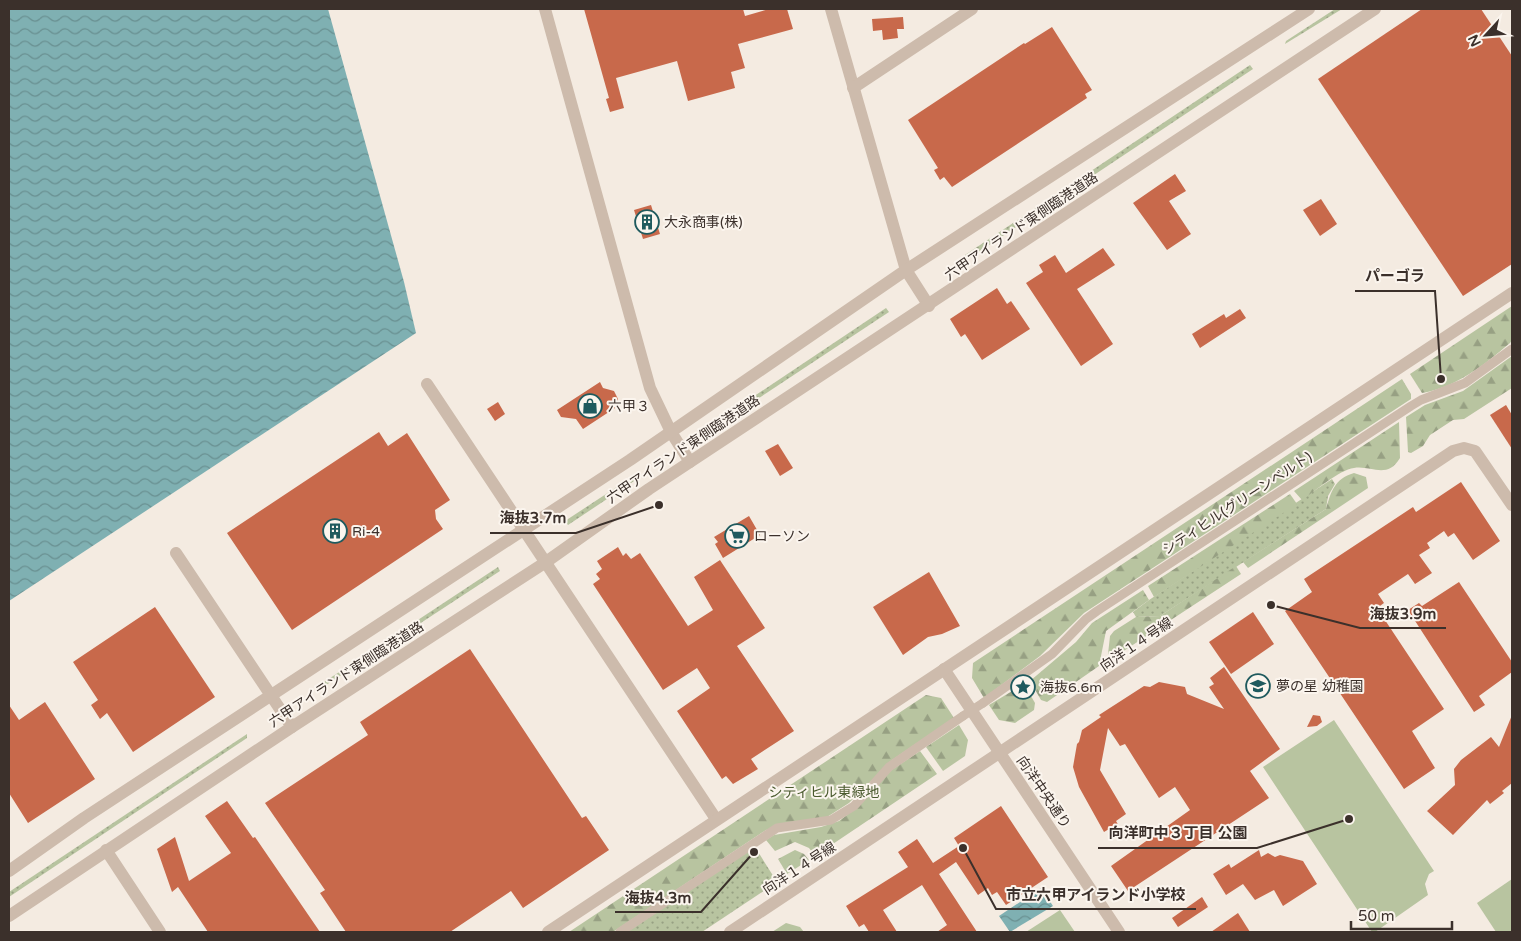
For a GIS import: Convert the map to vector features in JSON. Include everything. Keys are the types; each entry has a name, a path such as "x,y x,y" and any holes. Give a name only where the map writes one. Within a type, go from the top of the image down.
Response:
{"street":[{"path":"545,9 650,388 671,432 690,462"},
{"path":"831,9 906,270 929,306"},
{"path":"853,88 972,9"},
{"name":"六甲アイランド東側臨港道路","path":"9,870 84,818 671,432 906,270 1309,9"},
{"name":"六甲アイランド東側臨港道路","path":"9,916 292,727 546,562 690,462 929,306 1375,9"},
{"path":"548,932 1512,293"},
{"name":"シティヒル(グリーンベルト)","path":"620,932 777,828 831,820 854,806 889,767 990,699 1052,654 1086,619 1097,611 1411,406 1465,384 1512,349"},
{"path":"427,384 716,819"},
{"name":"向洋１４号線","path":"730,932 1460,448 1470,448 1481,458 1512,505"},
{"path":"176,553 292,727"},
{"name":"向洋中央通り","path":"944,669 1119,932"},
{"path":"106,850 160,932"}],"green space":[{"path":"1335,9 1342,9 1285,44 1286,41"},
{"path":"1250,65 1253,69 968,259 965,258 965,255"},
{"path":"1512,306 1512,340 1510,343 1469,374 1447,386 1422,393 1410,374"},
{"path":"886,308 889,312 735,414 732,411"},
{"path":"1512,356 1512,388 1464,419 1453,420 1430,435 1423,446 1411,453 1408,452 1406,417 1425,405 1463,391"},
{"path":"1402,379 1411,394 1411,399 1084,613 1040,656 984,698 972,678 973,663"},
{"path":"1399,422 1400,458 1395,465 1384,470 1354,468 1348,470 1334,477 1302,500 1294,491"},
{"path":"1354,473 1366,477 1368,488 1248,568 1243,562 1326,509 1334,487 1342,479"},
{"path":"635,475 637,479 568,525 565,521"},
{"path":"1332,479 1335,484 1328,496 1326,509 1160,616 1136,617 1133,612 1149,600"},
{"path":"1290,494 1297,504 1154,597 1148,586"},
{"path":"1236,566 1241,574 1119,654 1115,656 1108,654 1110,636 1114,631 1136,617 1160,616"},
{"path":"498,567 500,571 317,691 315,688"},
{"path":"1143,590 1149,600 1106,631 1099,666 1047,702 1041,700 1030,681 1076,642 1092,623"},
{"path":"1024,684 1035,703 1034,710 1015,723 999,720 989,705"},
{"name":"シティヒル東緑地","path":"926,695 941,698 954,718 892,760 849,803 827,817 766,830 613,932 569,932"},
{"path":"1334,720 1434,871 1429,874 1425,884 1428,895 1375,932 1372,932 1263,767"},
{"path":"959,725 968,740 965,756 943,771 926,747"},
{"path":"247,734 247,738 9,897 9,892"},
{"path":"920,751 937,774 815,856 809,848 795,842 775,851 766,840 774,835 821,827 839,821 890,771"},
{"path":"755,847 777,882 702,932 627,932"},
{"path":"795,850 804,854 809,860 787,874 778,859"},
{"path":"1512,879 1512,932 1496,932 1477,903"},
{"path":"1060,910 1075,932 1026,932"},
{"path":"786,923 800,927 804,932 772,932"}],"water":[{"path":"9,9 328,9 404,282 416,333 9,601"},
{"path":"1041,888 1053,906 1010,932 999,916"}],"building":[{"path":"584,9 743,9 745,16 769,9 787,9 793,29 738,44 745,68 731,72 735,88 688,101 677,61 616,78 624,108 610,112 606,99 609,98"},
{"path":"1422,9 1481,9 1512,56 1512,264 1463,296 1318,79"},
{"path":"903,17 904,29 897,29 898,38 883,40 882,30 873,31 872,19"},
{"path":"1052,27 1092,90 1085,94 1087,98 952,187 944,177 940,180 934,170 938,168 908,120 1024,43"},
{"path":"1175,174 1186,191 1169,201 1191,234 1167,250 1133,203"},
{"path":"1321,199 1337,224 1320,236 1303,210"},
{"name":"大永商事(株)","path":"651,205 660,234 643,239 634,210"},
{"path":"1103,248 1115,265 1077,289 1113,344 1081,366 1026,283 1043,272 1039,265 1055,255 1066,273"},
{"path":"997,288 1007,304 1011,301 1030,329 982,360 965,334 961,337 950,319"},
{"path":"1240,309 1246,318 1200,348 1192,334 1224,314 1226,318"},
{"name":"六甲３","path":"600,382 603,388 614,391 618,399 615,408 583,429 576,419 561,417 557,410"},
{"path":"498,402 505,414 495,421 487,409"},
{"path":"1506,405 1512,415 1512,449 1490,415"},
{"name":"Ri-4","path":"379,432 388,446 407,433 450,500 435,510 436,519 443,529 292,630 227,533"},
{"path":"778,444 793,468 780,476 765,451"},
{"path":"1461,482 1500,541 1473,560 1454,533 1448,537 1444,531 1427,543 1430,548 1419,555 1432,573 1415,584 1408,574 1378,594 1384,603 1377,608 1444,709 1412,731 1435,768 1404,789 1285,611 1312,592 1304,579 1413,507 1416,512"},
{"name":"ローソン","path":"749,516 760,535 723,558 715,544 718,542 714,537"},
{"path":"618,547 623,556 626,553 631,559 640,553 688,626 713,610 694,577 720,560 765,628 737,646 794,731 751,759 758,769 733,784 726,776 722,779 677,711 710,688 697,668 663,690 593,584 600,579 596,574 602,569 597,561"},
{"path":"929,572 960,626 942,634 928,637 903,655 873,607"},
{"path":"1459,582 1512,662 1512,672 1479,696 1485,705 1474,712 1408,610 1419,603 1422,606"},
{"path":"155,607 215,697 133,752 107,713 100,719 91,705 98,700 73,662"},
{"path":"1253,612 1274,644 1231,674 1209,642"},
{"path":"470,649 582,818 586,816 609,850 523,908 511,891 450,932 346,932 320,893 325,890 265,803 368,735 360,722"},
{"path":"1224,667 1280,749 1250,771 1269,798 1128,891 1111,866 1190,810 1175,787 1159,798 1125,744 1120,746 1108,728 1100,770 1126,814 1116,821 1120,828 1111,833 1109,829 1104,832 1079,787 1073,767 1077,744 1082,730 1101,717 1099,715 1144,686 1150,687 1159,682 1185,687 1187,694 1224,709 1209,687 1214,684 1210,678"},
{"path":"45,702 95,779 28,823 9,793 9,705 19,720"},
{"path":"1313,715 1320,716 1322,722 1317,726 1307,727"},
{"path":"1512,715 1512,783 1502,791 1504,793 1490,804 1487,800 1453,835 1427,811 1455,785 1454,769 1461,760 1491,737 1499,747"},
{"path":"227,801 253,838 255,837 320,932 208,932 178,887 172,892 157,849 175,837 189,881 231,853 205,816"},
{"path":"1001,806 1048,877 1006,905 997,892 992,895 988,888 978,895 956,862 939,874 977,932 937,932 947,925 922,885 883,910 897,932 869,932 864,924 859,927 846,906 908,867 898,852 917,839 933,863 959,846 954,838"},
{"path":"1259,850 1261,857 1268,853 1275,857 1280,855 1303,861 1317,884 1283,906 1274,890 1255,900 1243,884 1226,895 1213,874 1229,864 1231,868"},
{"path":"1202,897 1208,907 1178,927 1172,918"},
{"path":"1238,913 1250,932 1211,932"}],"place":[{"name":"大永商事(株)","path":"647,222"},
{"name":"パーゴラ","path":"1441,379"},
{"name":"六甲３","path":"590,406"},
{"name":"海抜3.7m","path":"659,505"},
{"name":"Ri-4","path":"335,531"},
{"name":"ローソン","path":"737,536"},
{"name":"海抜3.9m","path":"1271,605"},
{"name":"夢の星 幼稚園","path":"1258,686"},
{"name":"海抜6.6m","path":"1023,687"},
{"name":"向洋町中３丁目 公園","path":"1349,819"},
{"name":"市立六甲アイランド小学校","path":"963,848"},
{"name":"海抜4.3m","path":"754,852"}]}
